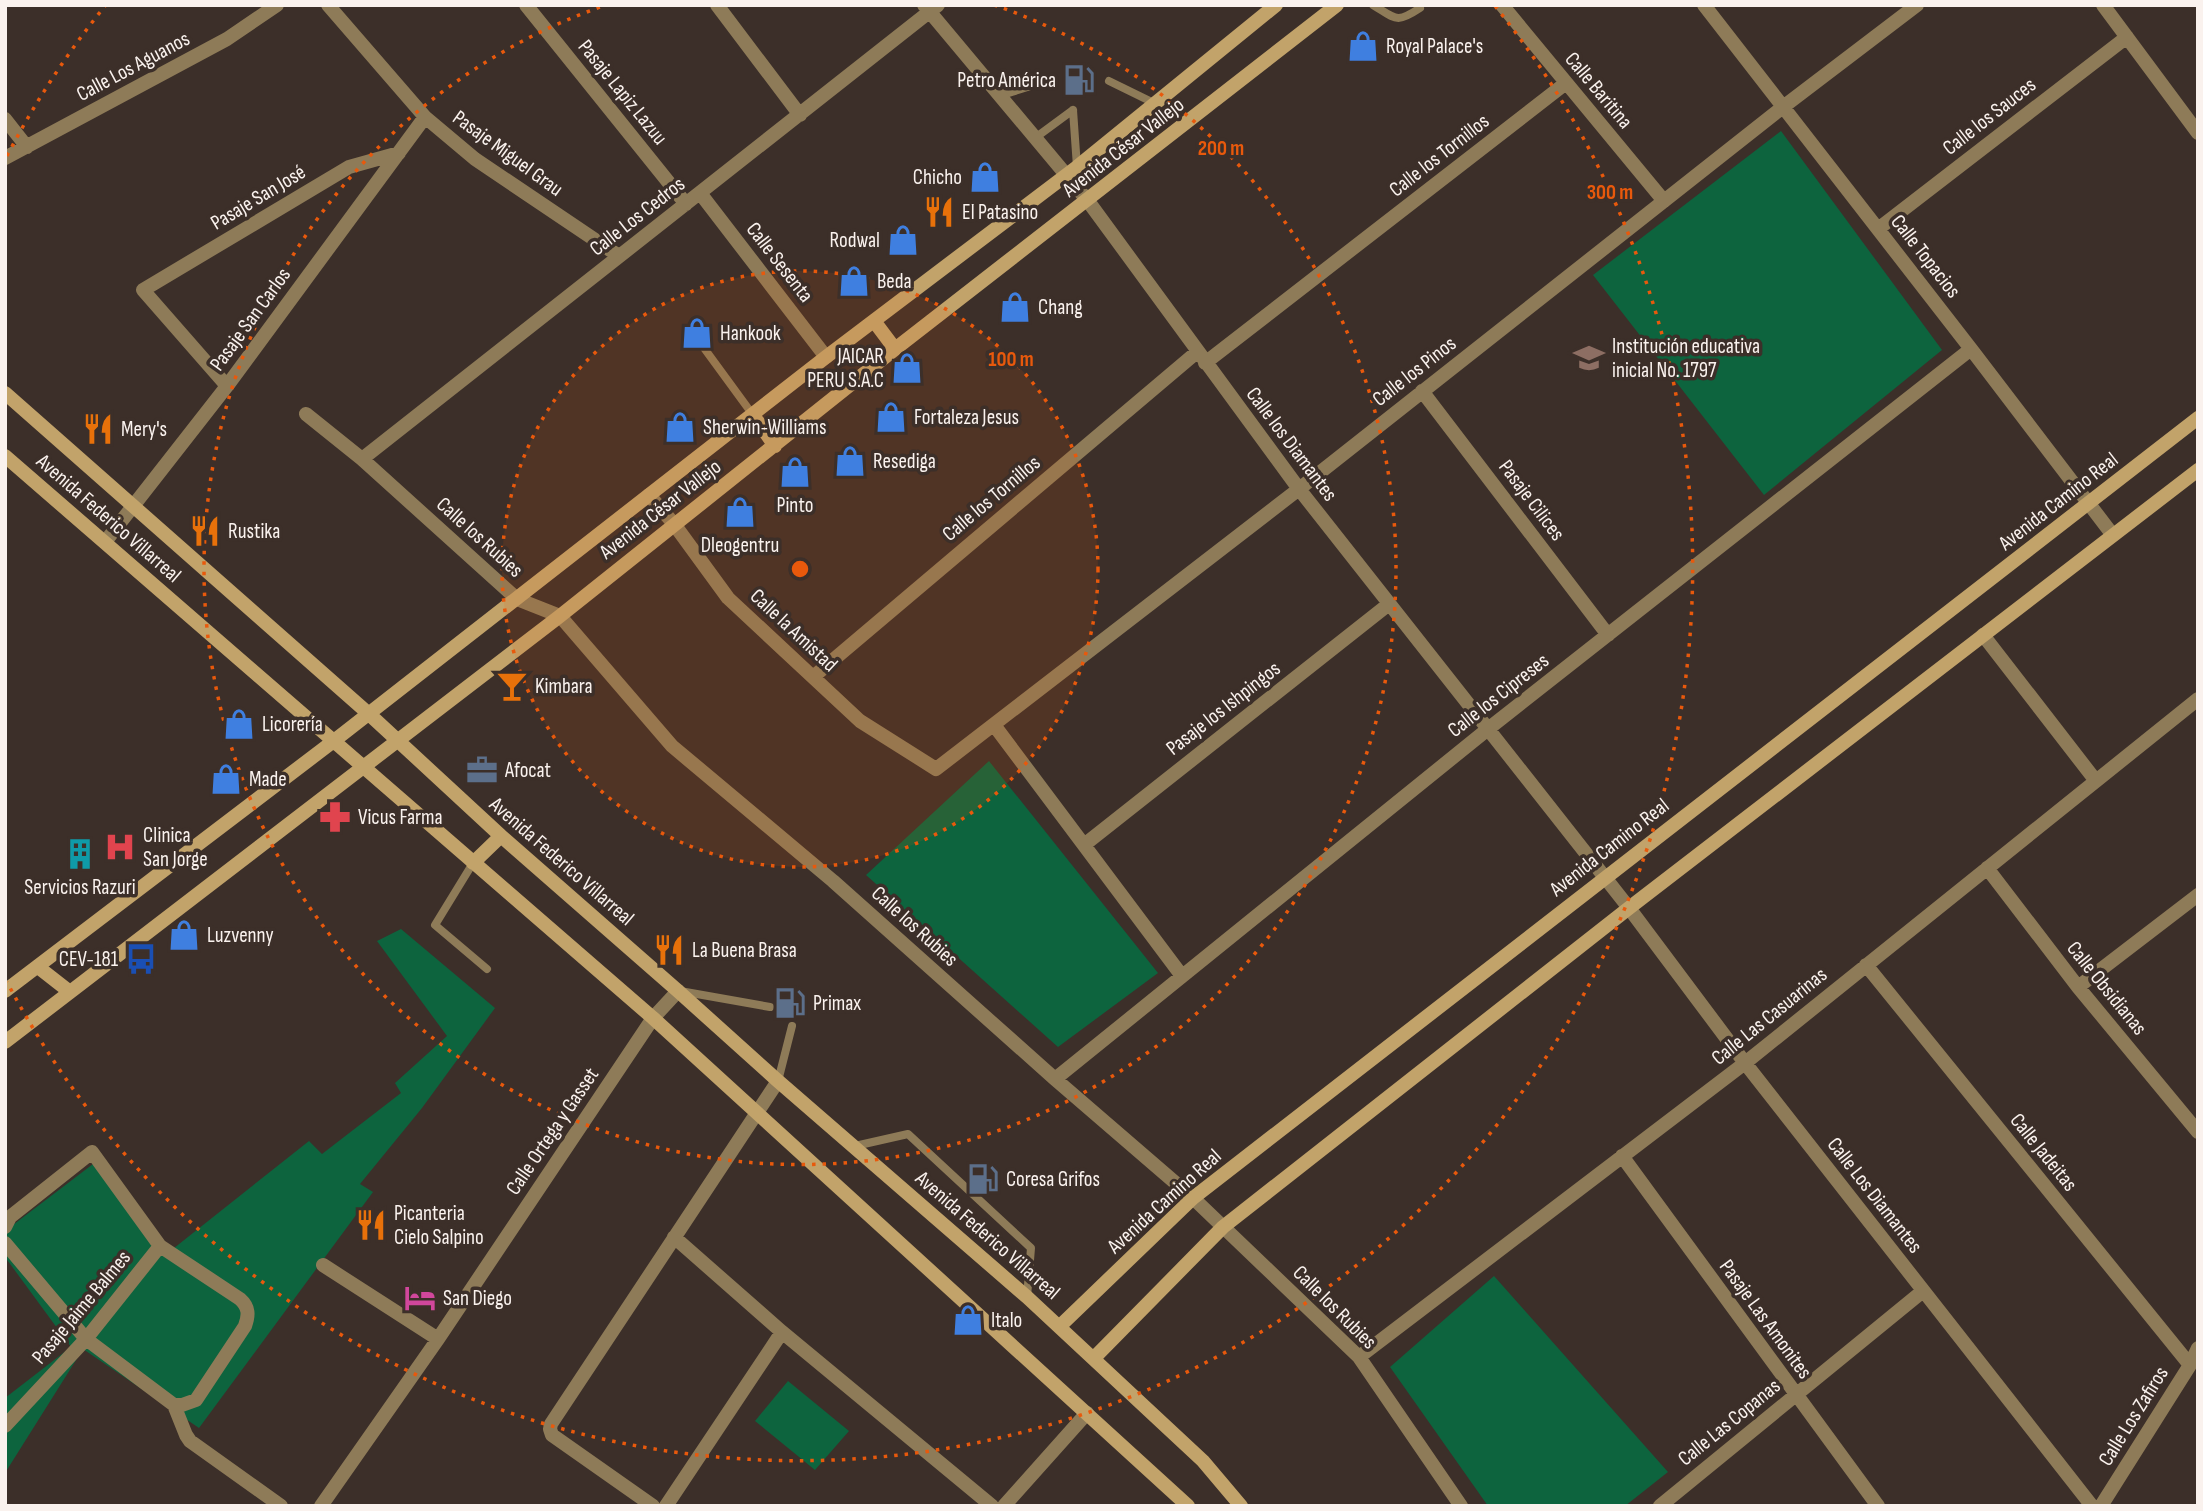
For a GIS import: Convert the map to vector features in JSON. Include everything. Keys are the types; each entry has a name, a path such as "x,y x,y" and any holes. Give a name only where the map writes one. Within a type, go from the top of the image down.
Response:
{"main road":[{"name":"Avenida César Vallejo","path":"5,991 369,714 826,357 1072,171 1276,5"},
{"name":"Avenida César Vallejo","path":"5,1042 560,616 895,349 1337,5"},
{"path":"874,321 895,349"},
{"name":"Avenida Federico Villarreal","path":"5,393 369,714 501,836 778,1081 1060,1326 1203,1461 1241,1506"},
{"path":"752,415 775,446"},
{"name":"Avenida Camino Real","path":"1060,1326 1193,1198 2198,418"},
{"name":"Avenida Federico Villarreal","path":"5,456 653,1018 1184,1504"},
{"path":"1094,1357 1223,1227 1629,908 2198,470"},
{"path":"473,863 501,836"},
{"path":"38,967 70,992"}],"street":[{"name":"Calle Los Aguanos","path":"5,158 226,39 277,5"},
{"name":"Pasaje Miguel Grau","path":"328,5 425,117 475,159 620,257"},
{"name":"Pasaje Lapiz Lazuu","path":"526,5 686,204"},
{"path":"717,5 800,115"},
{"name":"Calle Baritina","path":"1502,5 1664,201"},
{"name":"Calle Topacios","path":"1704,5 2112,534"},
{"name":"Calle los Pinos","path":"936,769 1299,489 1783,107 1917,5"},
{"path":"2103,5 2198,133"},
{"name":"Calle Los Cedros","path":"362,459 800,115 931,8"},
{"name":"Calle los Diamantes","path":"931,8 1035,138 1072,171 1087,201 1299,489 1629,908"},
{"name":"Calle los Sauces","path":"1878,229 2127,37"},
{"name":"Calle los Tornillos","path":"813,677 1201,357 1566,83"},
{"name":"Pasaje San Carlos","path":"105,542 227,386 425,117"},
{"path":"5,119 27,147"},
{"name":"Pasaje San José","path":"227,386 143,290 349,167 399,153"},
{"name":"Calle Sesenta","path":"700,193 826,357"},
{"name":"Calle los Cipreses","path":"1055,1079 1488,729 1971,349"},
{"name":"Pasaje Cilices","path":"1422,391 1608,635"},
{"name":"Calle los Rubies","path":"306,414 362,459 517,599 560,616 672,746 833,881 1193,1198 1359,1357 1461,1506"},
{"name":"Calle la Amistad","path":"649,495 674,524 728,598 860,721 936,769"},
{"name":"Pasaje los Ishpingos","path":"1084,845 1389,604"},
{"path":"1983,635 2096,781"},
{"name":"Calle Las Casuarinas","path":"1359,1357 1745,1063 2198,699"},
{"path":"994,725 1182,976"},
{"name":"Calle Obsidianas","path":"1987,868 2078,987 2198,1132"},
{"path":"2078,987 2198,895"},
{"name":"Calle Los Diamantes","path":"1629,908 1745,1063 2092,1506"},
{"name":"Calle Jadeitas","path":"1866,965 2190,1365"},
{"name":"Calle Ortega y Gasset","path":"321,1506 438,1339 653,1018 678,990"},
{"path":"653,1506 552,1435 551,1424 778,1081"},
{"path":"5,1227 10,1217 92,1152 160,1246 240,1298 247,1310 245,1326 196,1399 178,1405"},
{"name":"Pasaje Las Amonites","path":"1622,1156 1878,1506"},
{"path":"674,1237 782,1332 992,1506"},
{"path":"5,1243 86,1339 178,1405 190,1441 281,1506"},
{"name":"Pasaje Jaime Balmes","path":"5,1426 86,1339 160,1246"},
{"path":"323,1265 438,1339"},
{"name":"Calle Las Copanas","path":"1660,1506 1923,1291"},
{"path":"666,1506 782,1332"},
{"name":"Calle Los Zafiros","path":"2101,1506 2198,1348"},
{"path":"1004,1506 1087,1413"}],"lane":[{"path":"1373,5 1396,19 1405,18 1420,8"},
{"path":"999,96 1050,80"},
{"path":"1109,81 1156,104"},
{"path":"1035,138 1073,110 1072,171"},
{"path":"704,348 752,415"},
{"path":"473,863 435,925 487,969"},
{"path":"678,990 770,1007"},
{"path":"778,1081 792,1026"},
{"path":"855,1146 908,1134 1031,1248 1027,1297"}],"green space":[{"path":"1781,131 1942,350 1764,495 1593,275"},
{"path":"989,761 1158,973 1058,1047 866,875"},
{"path":"401,929 495,1008 422,1108 360,1184 373,1192 199,1428 83,1349 5,1473 5,1398 71,1347 5,1257 5,1231 93,1164 164,1256 309,1141 322,1154 401,1093 395,1083 447,1036 377,941"},
{"path":"1494,1276 1668,1472 1625,1506 1488,1506 1390,1367"},
{"path":"788,1381 849,1431 815,1470 755,1421"}],"place":[{"name":"Royal Palace's","path":"1363,46"},
{"name":"Petro América","path":"1079,80"},
{"name":"Chicho","path":"985,177"},
{"name":"El Patasino","path":"939,212"},
{"name":"Rodwal","path":"903,240"},
{"name":"Beda","path":"854,281"},
{"name":"Chang","path":"1015,307"},
{"name":"Hankook","path":"697,333"},
{"name":"Institución educativa inicial No. 1797","path":"1589,358"},
{"name":"JAICAR PERU S.A.C","path":"907,368"},
{"name":"Fortaleza Jesus","path":"891,417"},
{"name":"Sherwin-Williams","path":"680,427"},
{"name":"Mery's","path":"98,429"},
{"name":"Resediga","path":"850,461"},
{"name":"Pinto","path":"795,472"},
{"name":"Dleogentru","path":"740,512"},
{"name":"Rustika","path":"205,531"},
{"name":"Kimbara","path":"512,686"},
{"name":"Licorería","path":"239,724"},
{"name":"Afocat","path":"482,770"},
{"name":"Made","path":"226,779"},
{"name":"Vicus Farma","path":"335,817"},
{"name":"Clinica San Jorge","path":"120,847"},
{"name":"Servicios Razuri","path":"80,854"},
{"name":"Luzvenny","path":"184,935"},
{"name":"La Buena Brasa","path":"669,950"},
{"name":"CEV-181","path":"141,959"},
{"name":"Primax","path":"790,1003"},
{"name":"Coresa Grifos","path":"983,1179"},
{"name":"Picanteria Cielo Salpino","path":"371,1225"},
{"name":"San Diego","path":"420,1298"},
{"name":"Italo","path":"968,1320"}]}
